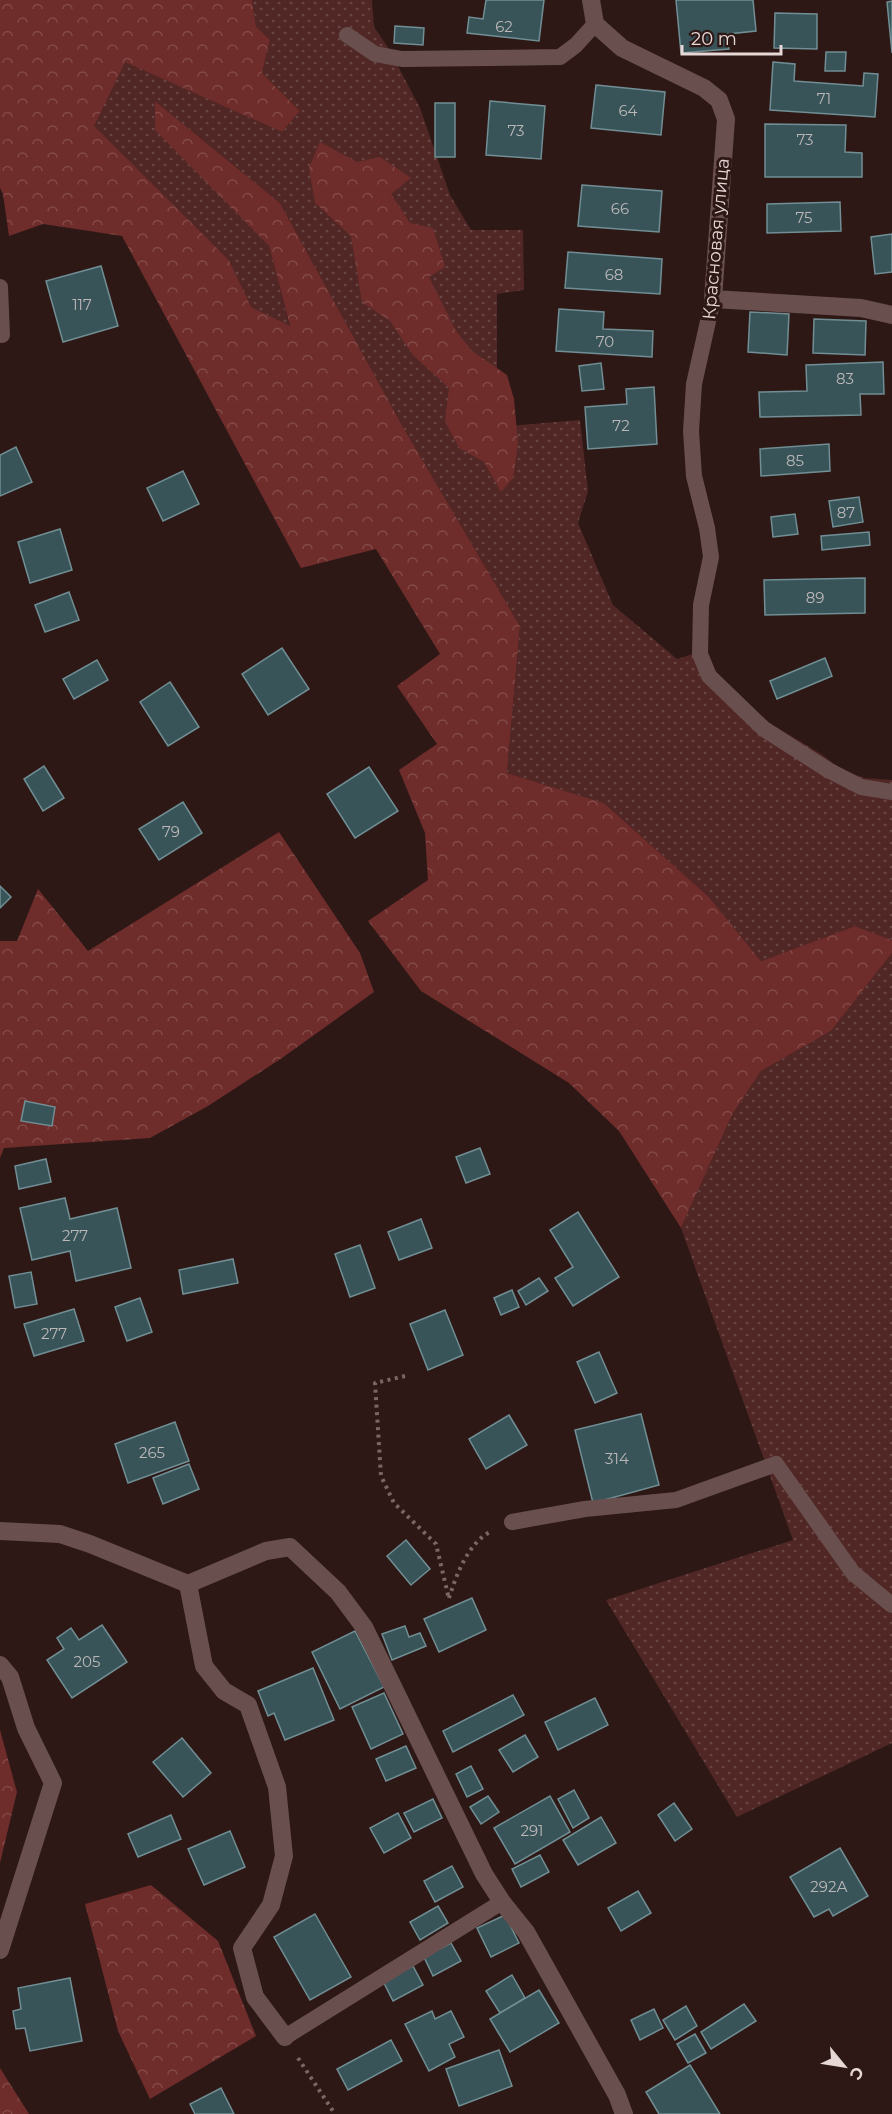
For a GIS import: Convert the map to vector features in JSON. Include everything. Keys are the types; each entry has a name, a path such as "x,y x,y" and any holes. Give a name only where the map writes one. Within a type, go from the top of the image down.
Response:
{"street":[{"path":"591,0 595,24"},
{"name":"Красновая улица","path":"595,24 622,48 704,88 719,100 726,119 713,299"},
{"path":"713,299 861,308 892,315"},
{"path":"0,1531 60,1534 188,1584 266,1551 290,1547 338,1592 364,1627 484,1874 502,1902 526,1932 616,2095 624,2114"},
{"path":"188,1584 204,1666 224,1691 248,1705 277,1787 284,1856 272,1905 242,1948 255,1997 285,2037"},
{"path":"0,1665 10,1677 26,1728 53,1783 0,1950"}],"lane":[{"path":"347,35 375,54 402,59 560,57 576,45 595,24"},
{"path":"0,287 2,335"},
{"name":"Красновая улица","path":"713,299 694,384 691,430 694,476 707,528 711,557 701,605 700,654 709,676 764,729 828,770 861,787 892,792"},
{"path":"512,1522 585,1509 676,1500 776,1464 853,1574 892,1605"},
{"path":"285,2037 502,1902"}],"path":[{"path":"405,1376 375,1383 381,1476 394,1503 436,1544 449,1599 457,1571 482,1536 512,1522"},
{"path":"285,2037 335,2114"}],"shaded area":[{"path":"252,0 372,0 374,27 389,49 420,108 450,195 471,230 523,230 524,290 497,294 497,427 580,420 588,491 578,523 613,605 677,659 693,654 768,722 841,769 864,778 892,780 892,940 855,926 761,961 708,896 604,803 507,773 520,626 403,427 280,203 155,101 156,130 269,246 290,327 250,307 229,260 93,126 124,61 282,132 300,111 262,73 270,40 256,26"},
{"path":"892,953 892,1743 737,1817 606,1600 793,1540 681,1228 732,1115 761,1071 831,1031"}],"green space":[{"path":"0,0 252,0 256,26 270,40 262,73 300,111 282,132 125,62 94,126 229,260 251,307 290,326 269,246 155,130 155,101 280,203 403,427 520,626 507,773 604,803 708,896 761,961 855,926 892,940 892,953 831,1031 761,1071 732,1115 681,1228 619,1131 569,1083 421,991 368,921 428,880 425,833 399,770 437,744 397,686 440,654 376,549 301,568 122,236 43,224 9,236 3,194 0,188"},
{"path":"320,142 357,162 380,157 411,178 391,194 410,223 433,228 445,267 429,277 456,331 472,351 507,375 514,399 518,444 513,478 501,492 484,462 459,448 445,421 449,388 413,355 390,321 362,302 351,236 315,203 309,168"},
{"path":"279,832 360,953 374,992 282,1058 208,1106 150,1138 4,1148 0,1158 0,941 17,941 38,889 88,951"},
{"path":"0,1730 17,1792 0,1863"},
{"path":"151,1885 218,1941 256,2036 150,2099 118,2031 85,1904"},
{"path":"0,2068 29,2114 0,2114"}],"building":[{"path":"486,0 544,0 539,41 467,33 469,17 483,19"},
{"path":"676,0 753,0 756,31 728,34 729,49 681,53"},
{"path":"892,1 892,53 887,2"},
{"path":"775,13 817,14 817,49 774,48"},
{"path":"395,26 424,28 423,45 394,43"},
{"path":"826,52 846,52 845,71 825,71"},
{"path":"773,62 795,64 794,81 863,86 864,73 878,74 875,117 770,110"},
{"path":"596,85 665,92 661,135 591,128"},
{"path":"490,101 545,106 541,159 486,155"},
{"path":"435,103 455,103 455,157 435,157"},
{"path":"765,124 846,125 845,152 862,153 862,177 765,177"},
{"path":"582,185 662,191 659,232 578,226"},
{"path":"840,202 841,231 767,233 767,204"},
{"path":"892,234 892,272 875,274 871,237"},
{"path":"568,252 662,259 660,294 565,288"},
{"path":"101,266 118,326 63,342 46,281"},
{"path":"559,309 604,312 603,329 653,331 652,357 556,351"},
{"path":"750,312 789,314 787,355 748,352"},
{"path":"814,319 866,321 865,355 813,353"},
{"path":"883,362 884,394 860,394 861,415 760,417 759,392 807,391 806,365"},
{"path":"601,363 604,389 582,391 579,366"},
{"path":"654,387 657,444 588,449 585,407 627,404 626,389"},
{"path":"829,444 830,471 761,476 760,449"},
{"path":"16,447 32,482 0,496 0,455"},
{"path":"183,471 199,504 163,521 147,488"},
{"path":"859,497 863,522 833,527 829,501"},
{"path":"795,514 798,534 773,537 771,517"},
{"path":"60,529 72,570 30,583 18,542"},
{"path":"869,532 870,545 822,550 821,536"},
{"path":"865,578 865,613 765,615 764,580"},
{"path":"69,592 79,620 45,632 35,605"},
{"path":"282,648 309,689 268,715 242,674"},
{"path":"825,658 832,676 777,699 770,681"},
{"path":"97,660 108,680 74,699 63,679"},
{"path":"170,682 199,727 168,746 140,702"},
{"path":"44,766 64,798 43,811 24,779"},
{"path":"369,767 398,811 355,838 327,794"},
{"path":"183,802 202,833 159,860 139,829"},
{"path":"0,886 11,897 0,908"},
{"path":"25,1101 55,1107 52,1126 21,1121"},
{"path":"480,1148 490,1174 466,1183 456,1157"},
{"path":"46,1159 51,1182 19,1189 15,1166"},
{"path":"65,1198 70,1219 117,1208 131,1268 76,1281 70,1251 32,1260 20,1208"},
{"path":"578,1212 619,1277 573,1306 555,1278 573,1267 550,1230"},
{"path":"421,1219 432,1248 399,1260 388,1232"},
{"path":"360,1245 375,1288 350,1297 335,1254"},
{"path":"233,1259 238,1283 183,1294 179,1270"},
{"path":"31,1272 37,1304 15,1308 9,1276"},
{"path":"539,1278 548,1291 526,1305 518,1291"},
{"path":"512,1290 519,1307 501,1315 494,1298"},
{"path":"140,1298 152,1332 127,1341 115,1307"},
{"path":"74,1309 84,1341 34,1356 24,1324"},
{"path":"445,1310 463,1355 428,1370 410,1324"},
{"path":"599,1352 617,1393 595,1403 577,1362"},
{"path":"641,1414 659,1485 593,1503 575,1430"},
{"path":"509,1415 527,1445 486,1469 469,1439"},
{"path":"175,1422 189,1461 128,1483 115,1444"},
{"path":"189,1464 199,1489 163,1504 153,1478"},
{"path":"406,1540 430,1569 411,1585 387,1556"},
{"path":"472,1598 486,1630 439,1652 424,1619"},
{"path":"102,1625 127,1662 72,1698 47,1660 64,1649 57,1638 71,1628 79,1640"},
{"path":"405,1626 409,1637 420,1633 426,1646 392,1660 382,1634"},
{"path":"355,1631 384,1687 340,1709 312,1652"},
{"path":"313,1668 334,1720 285,1740 274,1713 268,1716 258,1691"},
{"path":"384,1693 403,1734 371,1749 352,1707"},
{"path":"513,1695 524,1715 453,1752 443,1731"},
{"path":"595,1698 608,1725 558,1750 545,1722"},
{"path":"525,1735 538,1757 513,1772 499,1750"},
{"path":"182,1738 211,1773 183,1797 153,1762"},
{"path":"406,1746 416,1768 386,1781 376,1759"},
{"path":"471,1766 483,1789 467,1797 456,1774"},
{"path":"574,1790 589,1818 573,1828 558,1799"},
{"path":"488,1796 499,1812 481,1824 470,1807"},
{"path":"550,1796 570,1832 515,1864 494,1828"},
{"path":"433,1799 442,1818 414,1832 404,1813"},
{"path":"674,1803 692,1829 675,1841 658,1815"},
{"path":"398,1813 411,1838 384,1853 370,1828"},
{"path":"171,1815 181,1839 138,1857 128,1834"},
{"path":"601,1817 616,1843 578,1865 563,1840"},
{"path":"230,1831 245,1867 204,1885 188,1849"},
{"path":"840,1848 868,1896 833,1916 829,1909 814,1917 790,1877"},
{"path":"540,1855 549,1872 521,1887 512,1869"},
{"path":"452,1866 463,1887 435,1902 424,1881"},
{"path":"638,1891 651,1913 621,1931 608,1908"},
{"path":"438,1906 448,1923 420,1940 410,1922"},
{"path":"315,1914 351,1977 310,2000 274,1937"},
{"path":"505,1915 519,1943 491,1957 477,1928"},
{"path":"451,1943 461,1961 433,1976 424,1957"},
{"path":"413,1966 423,1985 393,2001 383,1981"},
{"path":"512,1975 525,1998 500,2013 486,1991"},
{"path":"70,1978 82,2041 30,2051 25,2028 16,2029 13,2011 21,2009 18,1988"},
{"path":"539,1990 559,2023 510,2052 490,2019"},
{"path":"744,2004 756,2021 711,2049 701,2032"},
{"path":"686,2006 697,2026 675,2040 663,2020"},
{"path":"654,2009 663,2028 640,2040 631,2020"},
{"path":"432,2011 435,2019 451,2011 464,2037 449,2044 455,2057 429,2071 405,2024"},
{"path":"695,2034 706,2053 688,2063 677,2044"},
{"path":"391,2040 402,2061 348,2090 337,2069"},
{"path":"499,2050 512,2086 459,2106 446,2069"},
{"path":"690,2065 720,2114 659,2114 646,2092"},
{"path":"221,2088 234,2114 195,2114 190,2104"}]}
